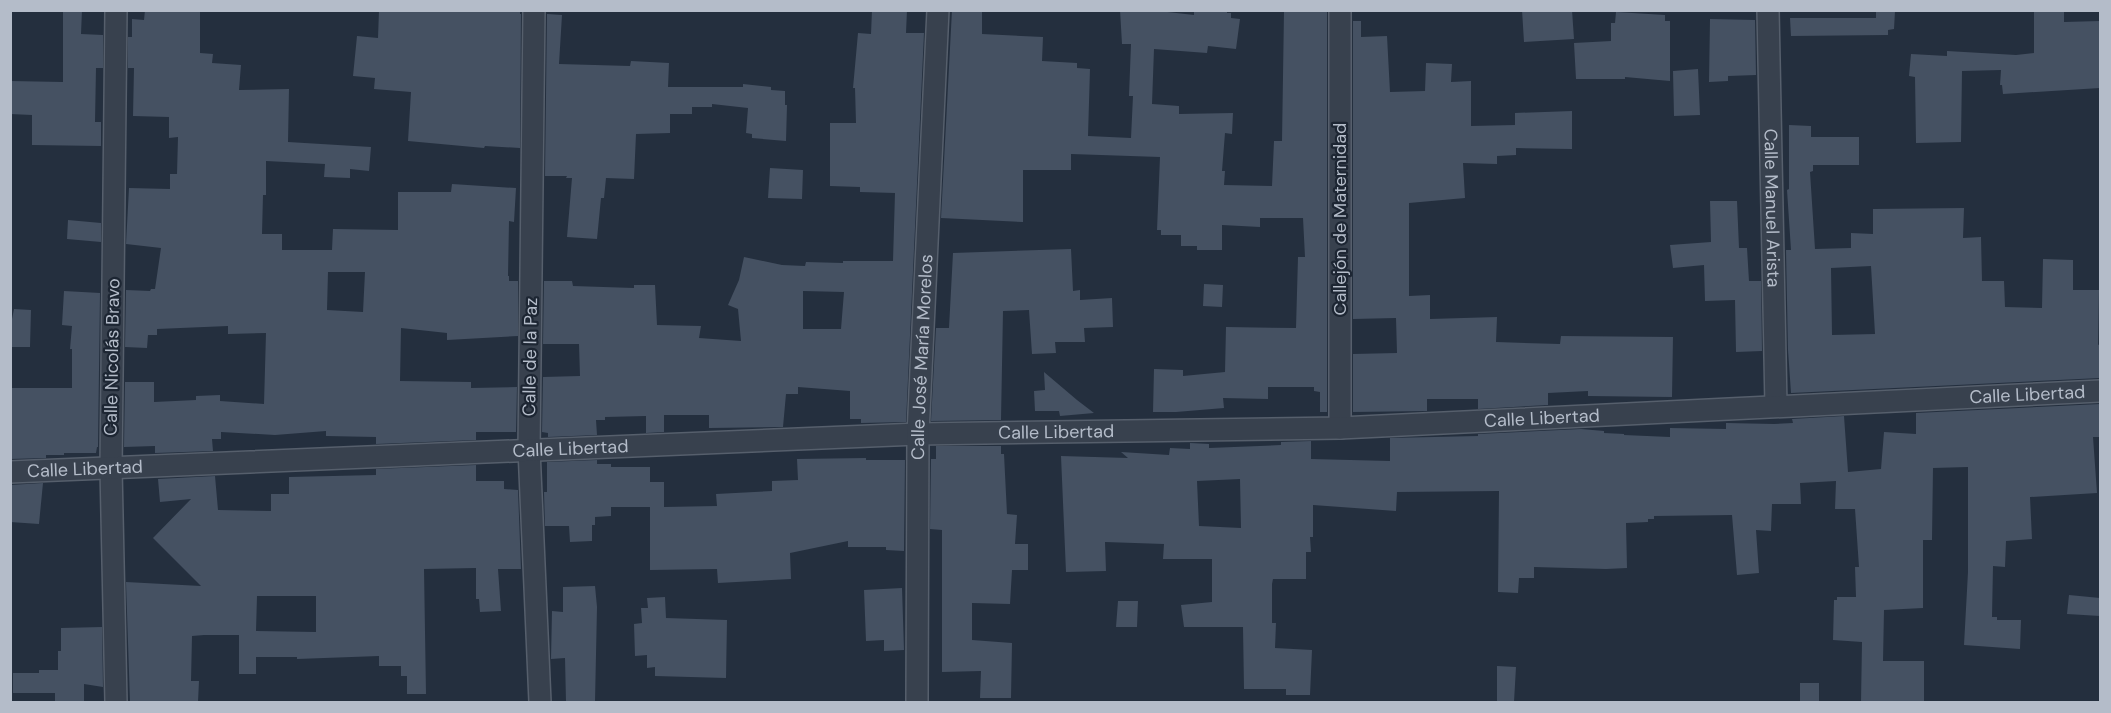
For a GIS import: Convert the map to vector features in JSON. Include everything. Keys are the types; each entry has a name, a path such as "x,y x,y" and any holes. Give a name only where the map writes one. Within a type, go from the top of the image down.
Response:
{"street":[{"name":"Calle Nicolás Bravo","path":"116,10 111,468 116,702"},
{"name":"Calle de la Paz","path":"534,10 529,449 540,702"},
{"name":"Calle José María Morelos","path":"916,702 918,434 938,10"},
{"name":"Callejón de Maternidad","path":"1340,10 1340,428"},
{"name":"Calle Manuel Arista","path":"1768,10 1776,406"},
{"name":"Calle Libertad","path":"10,472 918,434 1340,428 2100,391"}],"building":[{"path":"63,10 82,10 81,34 103,35 103,68 96,68 95,122 101,122 101,146 32,145 32,115 10,114 10,81 63,82"},
{"path":"145,10 200,10 200,53 213,54 212,63 241,65 239,90 289,89 288,142 371,147 369,171 350,169 350,178 324,177 325,164 266,161 266,195 263,195 262,234 282,234 282,250 332,250 333,229 398,230 398,192 451,192 452,184 516,188 514,222 509,221 508,276 509,281 518,281 518,336 447,340 447,333 401,328 400,381 471,382 471,388 517,387 516,432 476,432 476,440 376,444 376,437 326,436 326,431 275,435 221,432 221,439 212,439 213,451 155,453 155,446 124,447 125,382 154,382 154,402 196,400 196,396 220,395 220,401 264,404 266,333 228,334 228,326 157,329 157,335 148,335 147,348 125,347 126,290 150,291 155,289 161,248 126,244 129,188 170,189 170,174 177,174 178,137 169,138 169,117 133,116 134,68 128,68 128,37 132,37 132,19 144,20","holes":["328,272 365,272 363,312 327,310"]},
{"path":"379,10 520,10 520,148 485,146 484,148 408,141 411,92 374,89 375,78 353,76 357,36 378,38"},
{"path":"872,10 907,10 906,33 924,33 906,422 861,423 861,419 850,419 850,391 798,387 798,394 786,394 783,427 709,428 709,415 664,415 664,432 646,433 646,416 605,417 605,420 596,420 597,435 548,437 548,433 542,432 543,377 580,376 579,344 543,344 544,281 572,281 573,286 634,288 634,285 655,285 657,325 701,326 699,338 741,341 738,309 728,305 739,280 744,257 782,265 805,266 806,262 893,261 895,193 860,192 860,187 830,186 830,123 856,123 855,88 853,88 858,33 871,34","holes":["803,291 844,292 841,329 803,329"]},
{"path":"952,10 982,10 982,34 1043,37 1042,61 1077,63 1077,68 1090,69 1088,136 1131,138 1133,96 1129,96 1131,44 1122,44 1120,10 1150,10 1194,15 1194,10 1227,10 1227,13 1231,13 1231,18 1240,19 1236,49 1208,46 1207,53 1154,49 1152,104 1179,106 1179,114 1233,113 1232,134 1225,133 1222,171 1225,171 1224,185 1272,186 1274,141 1282,141 1284,11 1327,10 1327,412 1320,412 1320,392 1314,391 1314,387 1268,387 1268,399 1223,398 1224,408 1153,412 1154,369 1183,370 1183,376 1225,372 1226,327 1296,328 1298,257 1305,257 1303,218 1260,218 1260,227 1222,225 1222,250 1197,250 1197,246 1181,246 1181,235 1161,235 1161,230 1157,230 1160,157 1071,154 1071,170 1023,170 1023,222 941,218"},
{"path":"1522,10 1572,10 1574,39 1524,42"},
{"path":"2034,10 2064,10 2064,22 2100,21 2100,88 2003,94 2002,85 2000,85 2001,70 1962,71 1961,142 1916,143 1915,77 1909,76 1911,54 1947,56 1947,51 2016,55 2034,53"},
{"path":"1876,11 1895,11 1894,29 1888,30 1888,35 1791,36 1790,18 1876,18"},
{"path":"1616,12 1665,15 1665,21 1670,21 1670,81 1625,77 1625,79 1576,79 1574,43 1611,41 1611,23 1615,23"},
{"path":"547,14 562,15 559,64 630,66 631,61 669,63 668,87 743,87 743,84 785,91 786,141 752,138 752,134 746,133 748,108 712,104 712,107 692,107 692,114 670,114 670,133 636,134 634,179 606,178 604,198 601,198 597,239 567,237 572,178 545,176"},
{"path":"1710,19 1755,20 1756,75 1728,76 1728,81 1709,82"},
{"path":"1353,21 1361,21 1361,37 1387,36 1390,92 1425,91 1426,63 1452,64 1451,82 1471,81 1471,126 1515,125 1515,113 1572,111 1572,149 1516,148 1516,155 1497,156 1497,164 1463,163 1465,198 1409,203 1409,296 1430,295 1430,319 1497,317 1496,342 1560,344 1561,336 1673,337 1672,397 1588,396 1588,391 1548,393 1548,405 1478,409 1478,399 1427,399 1427,411 1353,412 1353,354 1397,353 1396,318 1353,319"},
{"path":"1698,69 1700,115 1674,116 1673,71"},
{"path":"1789,125 1811,126 1811,137 1859,137 1859,165 1813,165 1813,171 1810,172 1815,249 1851,248 1851,233 1873,234 1873,209 1964,208 1963,238 1981,237 1982,281 2004,281 2005,307 2042,308 2043,259 2073,260 2073,290 2099,290 2100,378 1791,393 1786,250 1791,250 1787,190 1789,189","holes":["1871,266 1875,334 1832,335 1831,268"]},
{"path":"770,168 803,170 802,199 768,198"},
{"path":"1710,201 1737,201 1739,248 1747,248 1749,281 1761,281 1762,351 1736,352 1735,300 1705,301 1704,265 1673,268 1670,245 1711,242"},
{"path":"68,220 101,223 101,242 67,239"},
{"path":"1071,249 1073,291 1080,290 1080,300 1112,298 1113,327 1084,328 1085,342 1055,342 1056,353 1032,354 1029,310 1003,311 1001,420 931,421 936,328 949,328 953,253"},
{"path":"1204,284 1223,285 1222,307 1203,306"},
{"path":"64,291 100,293 98,447 96,453 64,453 64,455 46,455 46,458 10,459 10,388 72,388 72,349 70,349 72,326 62,325"},
{"path":"14,309 31,310 30,347 10,347 10,329"},
{"path":"1044,372 1094,413 1060,416 1059,411 1035,411 1034,391 1045,390"},
{"path":"2100,404 2100,437 2093,437 2097,493 2030,497 2032,539 2006,541 2005,567 1993,566 1992,617 1997,617 1997,620 2021,620 2020,649 1964,645 1968,572 1968,467 1933,468 1932,540 1923,540 1923,608 1884,610 1883,661 1924,661 1924,702 1861,702 1862,642 1833,640 1834,600 1837,600 1837,597 1856,597 1855,567 1859,567 1855,509 1835,509 1836,481 1800,483 1801,504 1772,504 1771,531 1756,530 1759,573 1737,575 1732,515 1654,516 1654,519 1648,519 1648,522 1626,523 1627,568 1534,567 1534,578 1519,578 1518,593 1498,592 1499,491 1397,492 1396,511 1313,505 1313,537 1310,537 1311,552 1306,552 1306,579 1273,579 1272,584 1272,623 1276,623 1275,648 1312,650 1310,695 1286,695 1286,689 1244,689 1243,627 1184,627 1181,605 1212,602 1212,559 1163,559 1164,544 1105,542 1106,571 1066,572 1061,456 1128,458 1121,452 1169,455 1170,448 1190,449 1190,443 1209,444 1209,448 1281,445 1281,442 1311,441 1311,459 1390,461 1390,438 1478,436 1478,434 1581,429 1624,435 1670,437 1670,428 1726,429 1726,423 1793,423 1792,419 1844,416 1848,472 1881,469 1884,432 1916,434 1916,413","holes":["1240,479 1241,528 1199,526 1197,481"]},
{"path":"936,446 1001,446 1001,454 1004,454 1007,514 1017,515 1015,544 1028,544 1028,570 1012,570 1010,604 972,603 972,640 1012,643 1011,698 980,698 981,671 942,672 942,530 930,529 931,459 936,459"},
{"path":"866,458 866,460 905,460 904,551 886,550 886,547 848,547 848,541 790,553 791,579 718,583 717,569 650,570 650,507 611,507 611,516 595,517 595,525 592,525 592,541 570,542 569,526 545,526 544,492 547,492 547,462 597,460 597,464 611,464 611,467 650,467 650,482 664,482 664,507 717,506 716,494 772,491 772,481 798,480 797,459"},
{"path":"476,465 476,481 504,481 504,489 518,490 521,569 498,569 501,611 480,612 479,599 476,599 476,568 424,569 426,694 407,694 407,676 401,676 401,666 379,666 379,656 297,659 297,657 256,657 256,674 239,674 239,635 204,635 192,636 191,681 199,681 198,702 130,702 126,582 201,586 153,538 191,499 160,502 158,479 215,476 218,510 271,511 271,494 289,494 289,477 376,475 376,469","holes":["257,596 316,596 316,632 256,631"]},
{"path":"43,483 39,524 10,522 10,485"},
{"path":"595,586 597,607 595,702 566,702 565,658 551,659 552,611 563,612 563,587"},
{"path":"902,588 904,650 884,651 884,640 866,641 864,590"},
{"path":"2069,595 2100,598 2100,616 2067,614"},
{"path":"665,597 666,618 727,620 726,678 655,676 655,667 647,668 647,655 635,656 634,624 642,623 641,608 648,608 647,598"},
{"path":"1118,601 1138,601 1137,627 1116,627"},
{"path":"102,627 103,687 84,684 84,702 55,702 55,693 13,693 13,673 58,670 61,628"},
{"path":"1497,666 1516,667 1514,702 1497,702"},
{"path":"1800,683 1819,683 1819,702 1800,702"}]}
